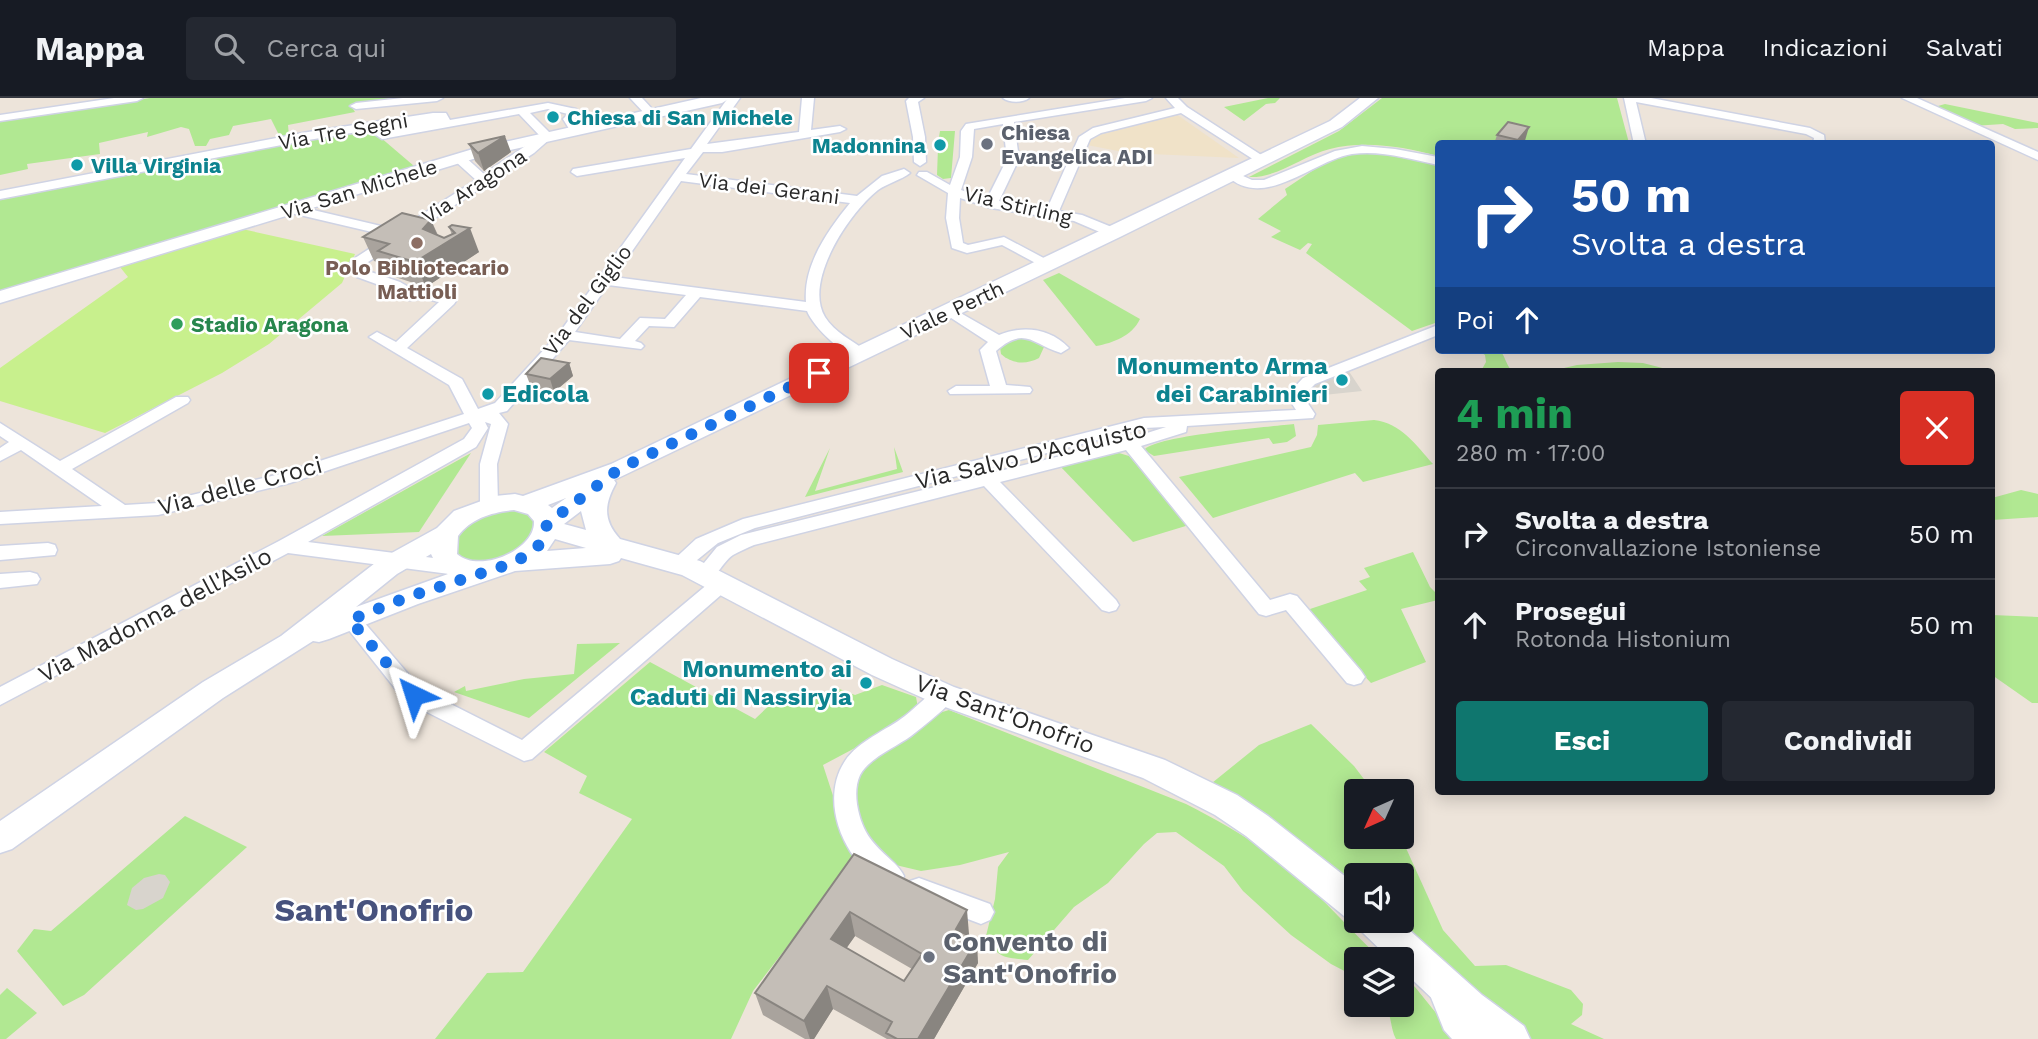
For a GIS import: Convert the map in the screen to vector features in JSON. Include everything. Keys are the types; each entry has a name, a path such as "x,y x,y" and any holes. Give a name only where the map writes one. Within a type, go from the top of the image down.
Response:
{"main road":[{"name":"Via San Michele","path":"0,297 459,158 547,136 575,122 650,113 722,98"},
{"name":"Viale Perth","path":"526,504 612,476 1336,124 1370,98"},
{"name":"Viale Perth","path":"547,526 612,476"},
{"path":"612,476 593,506 595,526 624,551"},
{"path":"0,839 170,719 352,606 399,559 445,534 463,517 489,505 502,503 526,504 544,515 547,526 538,546 516,562 408,597 352,606"},
{"name":"Via Sant'Onofrio","path":"547,526 702,574 881,667 944,695 1154,769 1189,785 1263,830 1344,895"},
{"path":"445,534 441,544 442,554 447,562 457,568 485,571"},
{"name":"Via Sant'Onofrio","path":"516,562 624,551"},
{"path":"1387,933 1469,1008 1511,1039"}],"street":[{"path":"0,118 137,98"},
{"path":"356,106 437,98"},
{"path":"636,98 650,113"},
{"name":"Via del Giglio","path":"476,420 501,407 565,335 734,98"},
{"path":"805,132 808,98"},
{"path":"1009,98 1023,98"},
{"path":"1048,264 1004,241 971,248 959,247 953,220 955,192 965,167 967,131 970,126 1146,98"},
{"path":"1172,98 1182,109 1263,160"},
{"path":"1639,140 1632,98 1810,131 1820,137 1820,140"},
{"path":"1908,98 2038,156"},
{"path":"860,354 826,328 813,307 815,271 822,253 860,200 884,180 904,173 902,169 906,164 922,169 914,99"},
{"path":"520,110 548,106 564,108 575,122"},
{"path":"1051,214 1085,137 1090,133 1182,109"},
{"path":"520,110 547,136"},
{"name":"Via Tre Segni","path":"0,195 308,136 425,117 444,117 438,121 386,131 382,135 391,135 520,110"},
{"path":"991,204 1013,159 1008,120"},
{"path":"578,172 805,132 839,129"},
{"name":"Via Aragona","path":"398,348 449,301 428,294 414,297 389,281 362,274 356,263 547,136"},
{"path":"1232,175 1252,184 1263,182 1284,177 1322,160 1352,151 1398,152 1435,159"},
{"path":"459,158 483,180"},
{"name":"Via Stirling","path":"922,169 955,192 991,204 1077,218 1114,233"},
{"name":"Via dei Gerani","path":"677,177 860,200"},
{"path":"292,209 433,236"},
{"path":"604,280 813,307"},
{"path":"565,335 632,345 645,321 669,324 696,292"},
{"path":"950,311 998,341"},
{"path":"999,390 988,350 998,341 1027,330 1061,348"},
{"path":"1157,428 1217,418 1307,414 1297,399 1297,393 1309,381 1435,331"},
{"path":"286,546 462,449 476,437 480,428 456,382 377,337"},
{"path":"956,391 1024,390"},
{"path":"58,469 182,400"},
{"path":"476,420 494,417 500,424 494,438 487,475 489,505"},
{"name":"Via delle Croci","path":"0,518 158,509 284,479 476,420"},
{"name":"Via Salvo D'Acquisto","path":"702,574 724,552 748,540 1144,423 1157,428"},
{"path":"0,428 123,512"},
{"name":"Via Salvo D'Acquisto","path":"702,574 701,544 733,528 911,491 987,479 1130,444 1157,428"},
{"path":"0,456 21,442"},
{"path":"1130,444 1266,609 1290,601 1354,677"},
{"path":"462,449 474,451 480,457 487,475"},
{"path":"987,479 1109,605"},
{"name":"Via Madonna dell'Asilo","path":"0,697 286,546 457,568"},
{"path":"0,553 48,550"},
{"path":"354,554 360,573 352,606 414,695 524,752 702,574"},
{"path":"0,581 30,579"},
{"path":"944,695 912,723 857,762 847,781 844,801 848,818 863,852 880,869 908,885 981,912"},
{"path":"1436,978 1454,1020 1469,1039"}],"shaded area":[{"path":"1176,114 1239,158 1128,153 1087,145 1094,133"},
{"path":"1348,370 1362,391 1314,396 1306,393 1310,385"},
{"path":"165,875 170,882 163,898 143,909 136,910 127,905 132,888 144,878"}],"green space":[{"path":"150,98 401,98 350,104 355,112 288,125 289,136 280,137 271,119 233,126 229,135 210,139 206,146 195,146 189,129 181,127 147,137 148,132 99,143 100,154 27,164 28,169 0,175 0,121"},
{"path":"1280,98 1275,103 1266,104 1244,121 1224,107"},
{"path":"1382,98 1617,98 1628,140 1435,140 1435,155 1398,147 1343,146 1320,152 1270,174 1249,177 1339,131"},
{"path":"1945,104 2038,123 2038,128 2015,129 2003,124 1973,126 1931,108"},
{"path":"373,131 414,166 0,291 0,200 251,150"},
{"path":"940,131 955,131 951,178 943,179 937,175 938,148 942,145 938,143"},
{"path":"1355,154 1382,154 1435,164 1435,323 1412,331 1306,253 1312,244 1308,243 1300,250 1271,237 1281,231 1258,219 1287,195 1285,189 1327,161"},
{"name":"Stadio Aragona","path":"242,229 355,254 342,283 269,344 222,373 105,433 0,401 0,368 128,277 120,267"},
{"path":"1059,273 1140,319 1137,325 1121,338 1096,346 1043,280"},
{"path":"1025,337 1044,347 1039,358 1019,362 1001,354 1000,347 1007,341"},
{"path":"1502,354 1510,368 1483,368 1486,362 1485,355"},
{"path":"1618,362 1643,363 1662,368 1564,368"},
{"path":"1374,420 1400,430 1433,464 1363,482 1355,473 1213,518 1179,477 1311,447 1318,425"},
{"path":"1294,424 1296,436 1287,442 1273,444 1269,438 1154,456 1144,450 1169,440 1190,436"},
{"path":"894,447 903,472 805,497 830,448 815,491 897,469"},
{"path":"471,453 419,532 322,536"},
{"path":"1119,453 1129,456 1189,525 1133,542 1059,465"},
{"path":"2021,490 2038,494 2038,517 1995,520 1995,497"},
{"path":"509,509 529,515 535,522 532,539 495,561 476,562 454,554 454,537 482,514"},
{"path":"1413,552 1435,592 1435,601 1401,609 1426,662 1371,683 1304,611 1367,590 1359,581 1370,577 1364,568"},
{"path":"1995,615 2038,617 2038,703 2032,703 1995,677"},
{"path":"620,643 529,718 454,692 465,686 466,691 524,679 574,674 577,644"},
{"path":"650,662 755,719 779,696 801,707 837,688 855,695 882,685 916,697 918,708 887,731 823,765 854,860 753,991 731,1039 435,1039 487,973 523,972 632,819 579,793 587,776 544,752"},
{"path":"949,710 1186,804 1270,854 1344,921 1344,933 1355,933 1369,947 1344,947 1344,971 1331,964 1291,935 1243,891 1224,866 1176,832 1157,833 1144,844 1108,883 1074,907 1028,960 998,953 986,936 995,899 998,867 1009,852 960,865 921,871 883,862 852,832 845,791 891,742 933,715"},
{"path":"1311,724 1364,779 1344,779 1344,849 1406,849 1413,863 1344,863 1344,887 1319,864 1207,787 1259,745"},
{"path":"185,816 247,847 84,995 63,1006 17,951 34,929 51,931"},
{"path":"1414,866 1443,930 1475,966 1506,965 1571,990 1583,1004 1582,1015 1571,1024 1604,1039 1523,1039 1396,933 1414,933"},
{"path":"1414,986 1457,1039 1396,1039 1389,1017 1414,1017"},
{"path":"7,988 37,1013 6,1039 0,1039 0,995"}],"building":[{"path":"1508,122 1529,127 1518,140 1497,135"},
{"path":"505,136 478,153 469,144"},
{"path":"402,213 431,220 423,229 444,238 455,233 449,227 452,225 470,228 415,262 378,251 389,244 363,237"},
{"path":"541,358 569,363 550,379 526,374"},
{"name":"Convento di Sant'Onofrio","path":"854,854 967,910 956,929 977,940 918,1039 897,1039 886,1033 892,1022 827,986 804,1021 755,993","holes":["850,912 922,954 904,981 831,939"]}],"place":[{"name":"Chiesa di San Michele","path":"553,117"},
{"name":"Chiesa Evangelica ADI","path":"987,144"},
{"name":"Madonnina","path":"940,145"},
{"name":"Villa Virginia","path":"77,165"},
{"name":"Polo Bibliotecario Mattioli","path":"417,243"},
{"name":"Stadio Aragona","path":"177,324"},
{"name":"Monumento Arma dei Carabinieri","path":"1342,380"},
{"name":"Edicola","path":"488,394"},
{"name":"Monumento ai Caduti di Nassiryia","path":"866,683"},
{"name":"Convento di Sant'Onofrio","path":"929,957"}],"district":[{"name":"Sant'Onofrio","path":"374,910"}],"route":[{"path":"414,695 350,620 408,597 516,562 538,546 544,537 547,524 619,469 819,373"}]}
